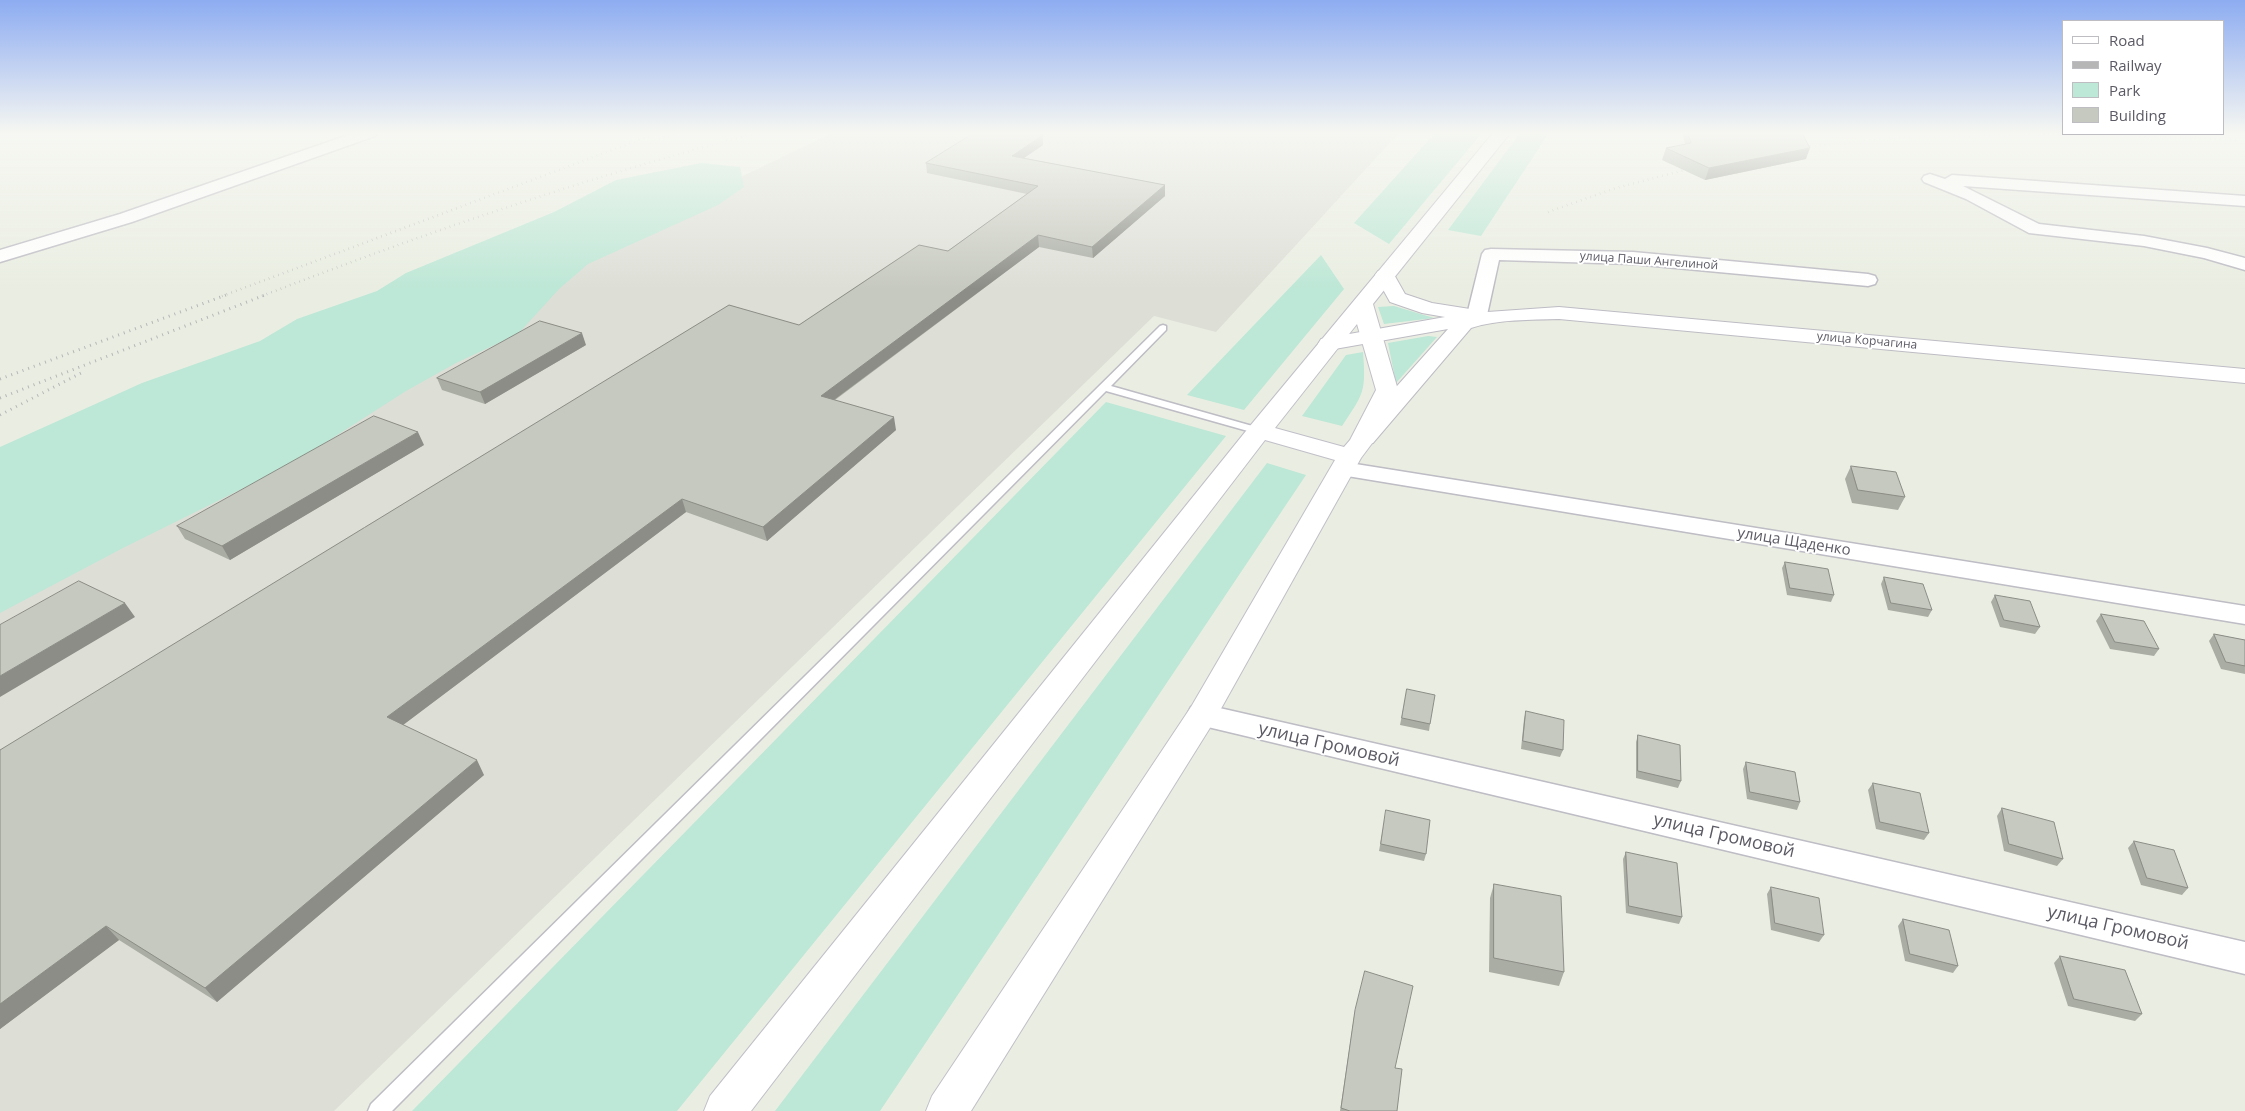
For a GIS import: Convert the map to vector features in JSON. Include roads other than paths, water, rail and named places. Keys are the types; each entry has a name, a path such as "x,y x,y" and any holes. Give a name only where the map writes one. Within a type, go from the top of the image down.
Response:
{"main road":[{"path":"725,1111 1259,432 1459,185"},
{"path":"1385,274 1397,298 1429,309 1483,315"},
{"path":"947,1111 1202,715 1388,390 1362,303"},
{"name":"улица Корчагина","path":"1483,315 1559,313 2245,376"},
{"path":"1329,344 1483,315"},
{"path":"1351,456 1464,324 1483,315"},
{"path":"1259,432 1351,456"}],"street":[{"path":"0,256 126,218 221,185"},
{"path":"1947,185 1972,195 2035,229 2144,241 2207,253 2245,264"},
{"path":"2024,185 2245,201"},
{"name":"улица Паши Ангелиной","path":"1483,315 1492,254 1633,258 1868,280"},
{"name":"улица Щаденко","path":"1351,456 2245,615"},
{"name":"улица Громовой","path":"1202,715 2245,958"}],"lane":[{"path":"378,1111 1163,328"},
{"path":"1104,387 1259,432"}],"railway":[{"path":"222,296 519,185"},
{"path":"262,296 445,228 576,185"},
{"path":"1548,212 1628,185"},
{"path":"0,379 226,295"},
{"path":"0,398 265,295"},
{"path":"0,415 83,372"}]}
